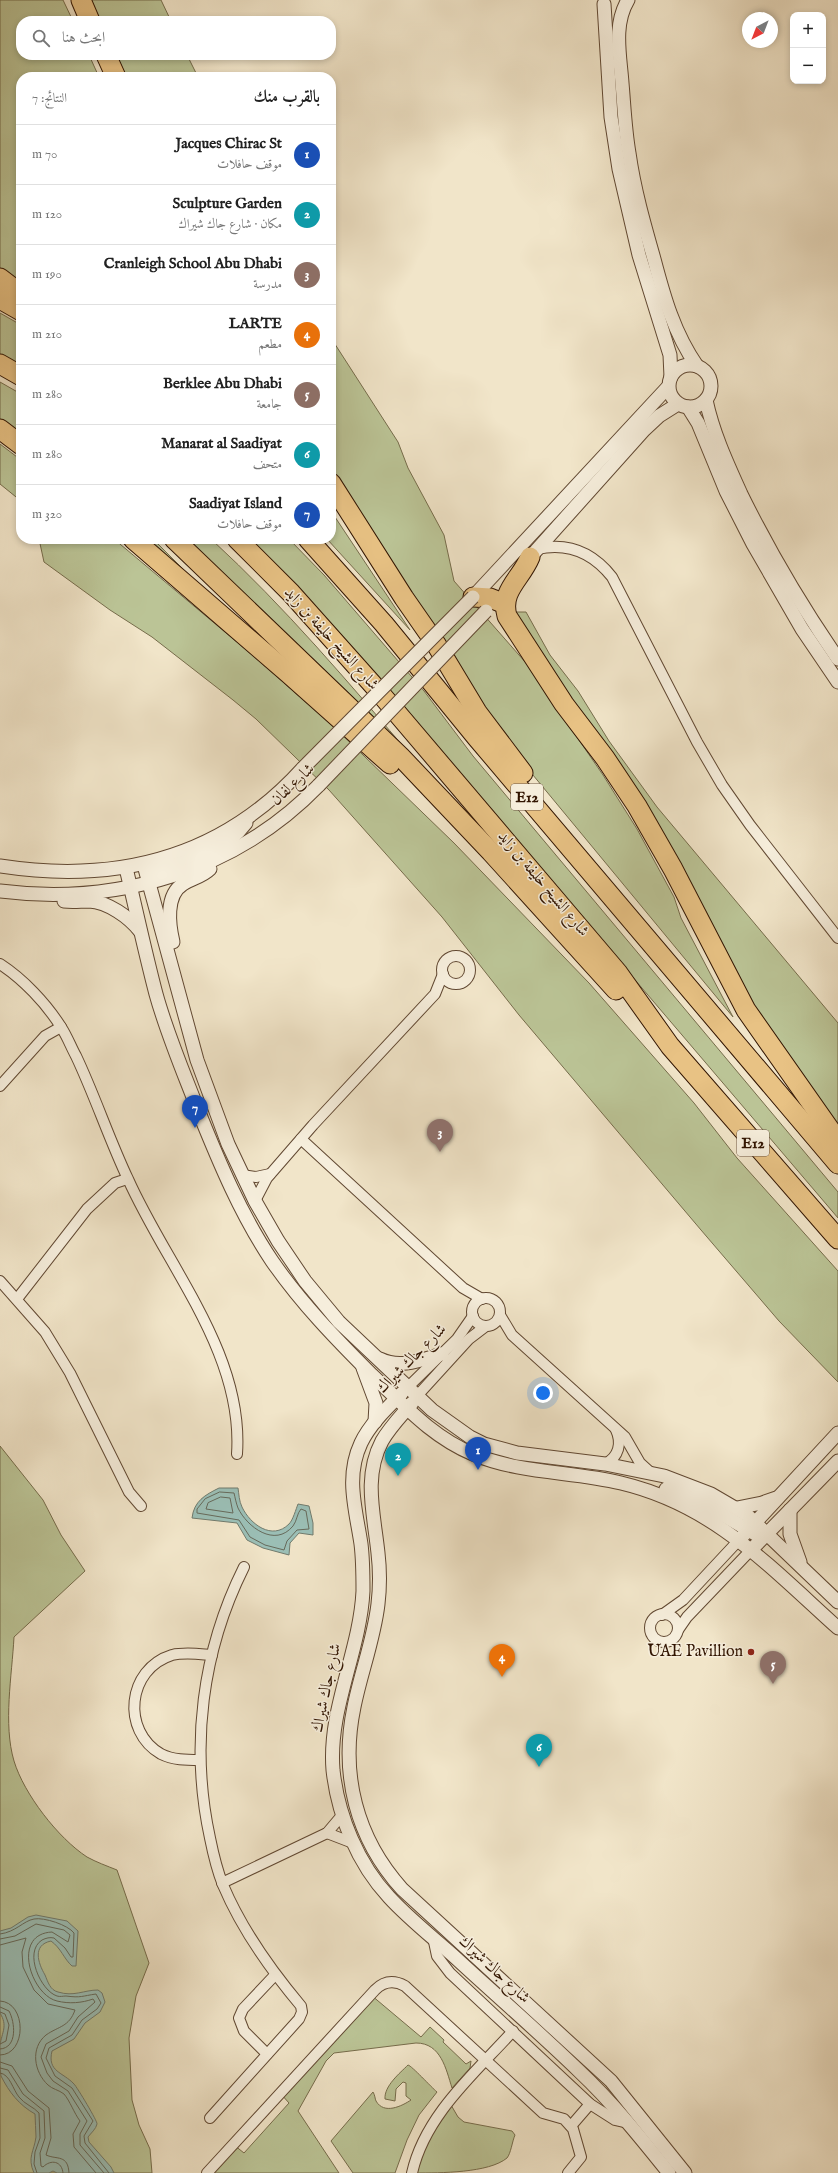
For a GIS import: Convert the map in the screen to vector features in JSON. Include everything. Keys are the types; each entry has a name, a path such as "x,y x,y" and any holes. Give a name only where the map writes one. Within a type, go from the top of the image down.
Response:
{"highway":[{"path":"81,0 88,16"},
{"path":"108,60 114,72"},
{"path":"0,278 16,290"},
{"path":"0,298 16,308"},
{"path":"0,364 16,373"},
{"path":"0,429 16,441"},
{"path":"336,491 404,598 436,644 477,712 520,769 638,909 659,941 676,974"},
{"path":"139,544 288,673 519,884"},
{"path":"179,544 400,756 670,1046"},
{"name":"شارع الشيخ خليفة بن زايد","path":"242,544 291,593 455,781 618,973 670,1046 838,1239"},
{"name":"E12","path":"312,544 384,624 477,738 838,1164"},
{"path":"495,605 508,592 525,568 533,553"},
{"path":"473,597 484,597 495,605 510,621 530,649 564,704 621,782 663,850 750,1016 838,1141"}],"street":[{"path":"628,0 615,5 601,2 611,110 619,169 639,255 670,355 671,397 683,406 698,423 726,491 756,551 798,622 838,682"},
{"path":"533,553 644,430 659,416 683,406 698,406 706,400 711,390 710,380 705,372 697,366 681,341 671,318 646,231 632,168 627,136 619,38 622,10 628,0"},
{"path":"670,382 682,366 697,366"},
{"name":"شارع لفان","path":"0,866 128,878 146,874 163,860 204,842 251,815 280,792 473,597 670,382"},
{"path":"706,400 716,437 750,511 800,600 838,659"},
{"path":"533,553 557,546 577,550 595,560 612,577 697,742 722,785 750,825 838,938"},
{"name":"شارع لفان","path":"0,891 45,894 216,860 271,828 319,785 495,605"},
{"path":"172,966 174,949 169,917 174,895 182,884 206,873 216,860"},
{"path":"146,874 204,1079 242,1175 255,1202 278,1241 305,1281 339,1322 374,1356 430,1430 450,1443 494,1462 538,1472 600,1478 636,1486 656,1487 689,1497 752,1527"},
{"path":"17,893 37,888 107,884 128,878 156,994 170,1037 218,1160 258,1238 286,1282 314,1315 362,1365 407,1398 484,1444 517,1453 605,1464 651,1473 691,1485 737,1508 757,1534 766,1534 838,1602"},
{"path":"45,894 62,900 99,903 125,917 140,931"},
{"path":"255,1202 261,1187 270,1174 435,994 443,974 443,965 450,957 460,956 468,962 470,972 465,980 435,994"},
{"path":"0,964 38,997 61,1027 82,1069 128,1179 154,1233 203,1318 220,1355 232,1397 239,1431 237,1454"},
{"path":"443,974 451,983 457,984"},
{"path":"0,1086 45,1036 61,1027"},
{"path":"301,1139 463,1288 482,1299 490,1299 497,1303 500,1315 512,1335 628,1441 640,1463 651,1473"},
{"path":"242,1175 256,1178 270,1174"},
{"path":"17,1299 87,1209 115,1183 128,1179"},
{"path":"0,1281 45,1332 70,1373 128,1492 141,1506"},
{"path":"463,1288 476,1322 512,1335"},
{"path":"472,1314 475,1304 482,1299"},
{"name":"شارع جاك شيراك","path":"472,1314 465,1330 442,1354 407,1398 386,1434 376,1456 370,1478 379,1566 378,1604 371,1640 354,1707 348,1754 354,1799 369,1841 383,1866 402,1889 611,2081 685,2173"},
{"path":"314,1315 334,1328 407,1398"},
{"path":"488,1326 497,1322 500,1315"},
{"name":"شارع جاك شيراك","path":"488,1326 469,1339 407,1398 374,1422 366,1433 357,1453 352,1480 353,1498 362,1547 363,1578 361,1610 336,1718 333,1736 333,1771 343,1814 353,1842 368,1870 388,1896 580,2072 628,2123 663,2170"},
{"path":"374,1356 388,1363 403,1364 442,1354"},
{"path":"362,1365 376,1402 374,1422"},
{"path":"605,1464 614,1457 618,1449 619,1440 616,1430"},
{"path":"838,1433 683,1600 662,1615 655,1618 651,1623 650,1630 654,1638 662,1642 669,1642 676,1637 678,1630 687,1617 766,1534 838,1462"},
{"path":"636,1486 699,1513 739,1540 838,1628"},
{"path":"737,1508 762,1504 780,1496"},
{"path":"790,1510 789,1528 792,1543 802,1567"},
{"path":"210,2118 299,2019 302,2012 301,2006 274,1975 251,1940 222,1883 207,1822 200,1760 205,1690 212,1655 224,1610 244,1567"},
{"path":"662,1615 669,1615 675,1619 678,1630"},
{"path":"200,1760 179,1760 155,1749 138,1729 134,1716 134,1703 141,1679 158,1662 181,1654 212,1655"},
{"path":"222,1883 327,1833 343,1814"},
{"path":"327,1833 353,1842"},
{"path":"433,1937 437,1956 442,1964 590,2104 615,2120 628,2123"},
{"path":"267,2054 244,2031 239,2018 243,2009 274,1975"},
{"path":"207,2173 375,1990 384,1983 395,1982 405,1986 542,2112 564,2119 571,2126 581,2157 568,2173"},
{"path":"412,2173 423,2140 437,2116 513,2031"},
{"path":"571,2126 590,2104"}],"green space":[{"path":"0,0 63,0 71,16 16,16 16,60 91,60 97,72 16,72 16,285 0,273"},
{"path":"88,0 161,0 169,16 95,16"},
{"path":"114,60 190,60 196,72 120,72"},
{"path":"0,313 16,322 16,363 0,355"},
{"path":"336,346 398,442 408,468 444,535 454,581 526,663 603,775 637,829 674,897 681,918 733,1017 504,740 406,598 336,480"},
{"path":"0,382 16,391 16,433 0,422"},
{"path":"0,444 16,456 16,497 0,484"},
{"path":"336,519 410,630 332,544 336,544"},
{"path":"40,544 120,544 250,653 332,725 454,843 589,983 694,1103 737,1158 838,1271 838,1382 779,1321 519,1015 442,917 329,790 256,719 233,700 152,637 110,610 44,562"},
{"path":"147,544 158,544 222,608"},
{"path":"184,544 216,544 291,618 414,759"},
{"path":"254,544 294,544 324,575 424,691 473,756 838,1192 838,1218 376,676 291,580"},
{"path":"514,612 526,612 550,655 578,691 609,741 657,807 838,1023 838,1131 762,1026 580,711"},
{"path":"0,1446 43,1500 61,1535 85,1571 14,1637 9,1699 9,1731 14,1761 19,1774 43,1814 76,1849 87,1857 117,1870 149,1963 136,1996 129,2038 132,2100 139,2125 150,2149 152,2173 0,2173"},
{"path":"371,1995 421,2037 430,2027 466,2064 471,2061 470,2068 452,2088 445,2065 441,2058 431,2047 424,2044 416,2043 334,2053 326,2061 298,2111 339,2173 210,2173 234,2145 244,2153 289,2103 281,2094"},
{"path":"408,2065 437,2092 419,2115 407,2140 395,2173 353,2173 331,2141 373,2092 376,2101 384,2108 398,2107 411,2100 406,2096 406,2083 403,2082 396,2089 395,2101 385,2099 387,2089"},
{"path":"451,2105 458,2117 464,2122 512,2131 515,2135 507,2158 489,2167 477,2169 450,2172 415,2173 422,2147"}],"water":[{"path":"219,1488 238,1488 240,1502 250,1519 262,1528 269,1531 282,1529 289,1524 298,1504 309,1506 313,1523 313,1535 299,1533 290,1543 289,1555 263,1548 247,1540 237,1523 192,1518 195,1507 201,1499"},
{"path":"36,1915 67,1921 78,1931 76,1966 72,1966 51,1941 41,1946 39,1950 38,1955 40,1965 51,1988 58,1992 69,1994 98,1990 102,1993 105,2002 100,2012 85,2023 74,2039 52,2051 51,2058 54,2068 74,2084 91,2111 97,2124 95,2129 88,2137 89,2142 111,2167 114,2173 57,2173 53,2171 49,2173 34,2173 31,2159 36,2137 35,2114 24,2107 15,2098 1,2076 0,2045 4,2022 0,2013 0,1931 11,1928 28,1917"}],"place":[{"name":"Saadiyat Island","path":"195,1128"},
{"name":"Cranleigh School Abu Dhabi","path":"440,1152"},
{"name":"Jacques Chirac St","path":"478,1470"},
{"name":"Sculpture Garden","path":"398,1476"},
{"name":"UAE Pavillion","path":"751,1652"},
{"name":"LARTE","path":"502,1677"},
{"name":"Berklee Abu Dhabi","path":"773,1684"},
{"name":"Manarat al Saadiyat","path":"539,1767"}]}
